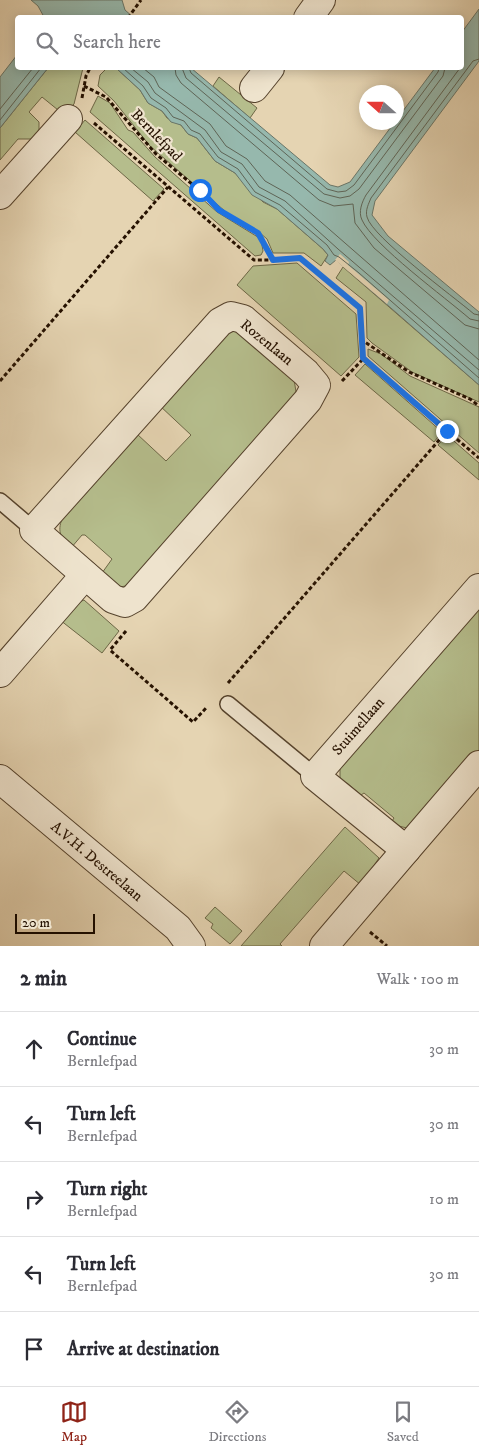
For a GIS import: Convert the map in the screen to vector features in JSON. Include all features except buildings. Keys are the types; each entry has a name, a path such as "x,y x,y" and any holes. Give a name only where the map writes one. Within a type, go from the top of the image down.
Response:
{"street":[{"path":"310,15 321,0"},
{"path":"0,195 80,120"},
{"name":"Rozenlaan","path":"34,530 220,322 231,316 243,319 306,373 316,385"},
{"path":"34,530 113,599 124,603 134,598 308,400 316,385"},
{"path":"0,673 85,575"},
{"name":"Stuimellaan","path":"314,776 479,588"},
{"path":"324,946 479,766"},
{"path":"314,776 406,850"},
{"name":"A.V.H. Destreelaan","path":"0,779 178,928 191,946"}],"lane":[{"path":"0,501 34,530"},
{"path":"228,704 314,776"}],"path":[{"path":"130,15 140,1"},
{"name":"Bernlefpad","path":"84,86 106,97 156,154 200,190 219,210 258,233 273,260"},
{"path":"80,120 168,187 254,260 300,258 360,308 363,358 342,382 316,385"},
{"path":"0,381 168,187"},
{"path":"362,340 409,372 470,399 479,406"},
{"path":"363,358 479,458"},
{"path":"223,689 447,431"},
{"path":"124,603 126,632 110,650 193,722 211,702"}],"green space":[{"path":"46,70 82,70 74,104 71,107 58,110 42,97 29,112 39,122 39,131 32,139 18,139 0,160 0,128"},
{"path":"105,70 118,70 140,90 148,103 162,111 167,118 181,125 188,134 197,138 215,161 235,173 263,202 277,209 323,249 328,255 321,266 304,253 273,253 267,239 226,212 150,146 114,101 98,86 100,75"},
{"path":"219,77 257,108 250,118 213,86"},
{"path":"98,96 110,103 128,130 133,132 155,157 217,212 261,239 263,251 261,255 255,256 90,112"},
{"path":"85,120 164,189 153,201 75,132"},
{"path":"297,263 356,314 359,357 341,376 237,285 253,266"},
{"path":"343,267 479,385 479,402 412,372 372,343 367,338 366,302 336,278"},
{"path":"233,331 245,335 294,379 296,392 291,403 131,585 120,587 102,573 112,559 85,535 82,535 71,548 61,535 62,519 137,434 166,461 191,435 159,405 227,332"},
{"path":"368,349 381,354 410,376 479,407 479,453 368,356"},
{"path":"365,364 442,432 434,442 355,375"},
{"path":"447,435 479,463 479,480 438,445"},
{"path":"84,600 119,631 102,653 60,620 79,602"},
{"path":"479,600 479,751 418,821 407,828 390,824 394,818 364,793 361,795 347,783 345,784 340,778 340,769"},
{"path":"345,827 379,858 361,885 344,871 280,944 282,946 241,946"},
{"path":"215,907 242,931 230,944 211,928 213,924 205,918"}],"water":[{"path":"31,0 122,0 125,10 131,15 43,15 38,6"},
{"path":"479,9 479,61 375,201 372,215 388,236 479,312 479,385 336,260 330,265 325,261 328,255 323,249 277,209 252,195 235,173 215,161 197,138 188,134 181,125 171,122 162,111 148,103 140,90 118,70 193,70 330,185 338,187 350,182 389,130 404,130 404,110 434,70 464,70 464,29"},
{"path":"15,58 15,70 46,70 0,128 0,77"}],"pier":[{"path":"340,254 349,262 348,265 389,300 387,304 335,260"}],"route":[{"path":"200,190 219,210 258,233 273,260 300,258 360,308 363,358 447,431"}]}
